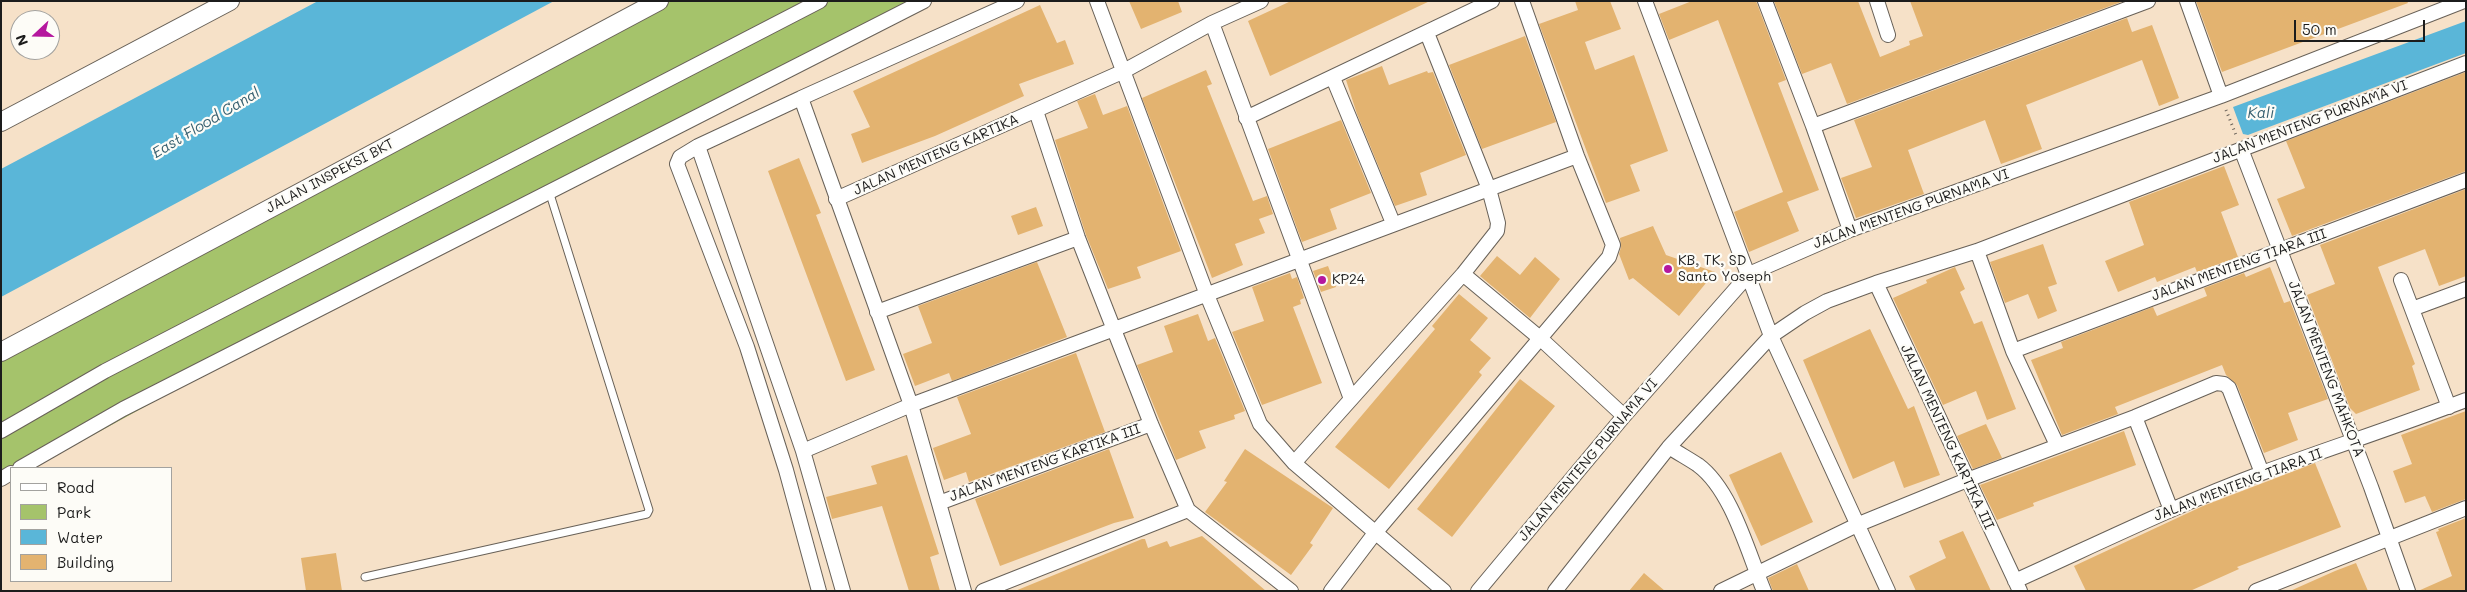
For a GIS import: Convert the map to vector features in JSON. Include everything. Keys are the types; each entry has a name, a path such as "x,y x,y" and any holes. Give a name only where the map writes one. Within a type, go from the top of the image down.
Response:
{"street":[{"path":"1,122 230,1"},
{"name":"JALAN INSPEKSI BKT","path":"1,352 659,1"},
{"path":"1,431 105,371 820,1"},
{"path":"22,467 123,409 924,1"},
{"path":"819,591 786,470 747,347 677,164 680,157 698,146 1017,1"},
{"path":"1097,1 1207,295 1260,424 1294,463 1444,591"},
{"name":"JALAN MENTENG KARTIKA","path":"836,199 1122,72 1212,23 1261,1"},
{"path":"1246,118 1492,1"},
{"path":"1332,591 1375,533 1609,257 1613,245 1577,156 1522,1"},
{"path":"1645,1 1769,330 1888,591"},
{"path":"1766,1 1850,230"},
{"path":"1877,1 1888,36"},
{"path":"1813,126 2148,1"},
{"path":"2187,1 2221,96"},
{"name":"JALAN MENTENG PURNAMA VI","path":"1478,591 1624,416 1749,274 1850,230 2221,96 2464,1"},
{"path":"1212,23 1351,399"},
{"path":"1294,463 1463,274 1497,231 1498,223 1489,189 1427,33"},
{"name":"JALAN MENTENG PURNAMA VI","path":"1554,591 1669,447 1769,330 1828,301 1876,283 1977,251 2466,63"},
{"path":"1333,78 1393,223"},
{"path":"801,98 911,405 964,591"},
{"path":"1036,111 1078,238 1113,330 1188,510 1292,591"},
{"path":"698,146 803,451 843,591"},
{"name":"JALAN MENTENG MAHKOTA","path":"2241,149 2354,442 2408,591"},
{"path":"803,451 911,405 1301,260 1393,223 1577,156"},
{"name":"JALAN MENTENG TIARA III","path":"2013,351 2154,296 2281,251 2466,180"},
{"path":"877,312 1078,238"},
{"path":"1977,251 2013,351 2057,445"},
{"path":"1463,274 1541,339 1624,416"},
{"path":"2401,280 2449,407"},
{"name":"JALAN MENTENG KARTIKA III","path":"1876,283 2017,586"},
{"path":"2412,309 2466,289"},
{"path":"1721,591 1859,524 2057,445 2135,417 2216,382 2224,384 2229,388 2262,473"},
{"name":"JALAN MENTENG TIARA II","path":"2017,586 2171,510 2262,473 2354,442 2466,400"},
{"path":"2135,417 2171,510"},
{"name":"JALAN MENTENG KARTIKA III","path":"939,503 1151,424"},
{"path":"1669,447 1700,466 1719,488 1733,514 1764,591"},
{"path":"2256,591 2466,508"},
{"path":"982,591 1188,510"}],"lane":[{"path":"365,577 647,514 649,510 549,191"}],"path":[{"path":"2221,96 2241,149"}],"green space":[{"path":"662,1 927,1 389,273 35,467 10,467 10,481 1,486 1,352"}],"water":[{"name":"East Flood Canal","path":"318,1 554,1 1,297 1,169"},
{"name":"Kali","path":"2466,21 2466,53 2248,135 2243,134 2233,107"}],"building":[{"path":"1129,1 1178,1 1182,12 1141,29"},
{"path":"1291,1 1430,1 1270,76 1248,21"},
{"path":"1575,1 1610,1 1621,29 1585,42 1595,70 1634,55 1668,151 1630,165 1640,191 1606,203 1539,24 1578,10"},
{"path":"1692,1 1756,1 1786,80 1778,83 1819,190 1787,202 1799,231 1749,252 1734,212 1783,192 1718,20 1669,40 1659,14"},
{"path":"1774,1 1858,1 1880,57 1910,45 1909,41 1923,36 1910,1 2121,2 1847,104 1831,63 1802,74"},
{"path":"2196,1 2407,1 2408,3 2222,72"},
{"path":"1040,5 1057,43 1065,40 1074,64 1019,84 1024,96 935,136 862,163 851,134 870,127 853,91"},
{"path":"2127,18 2132,32 2152,25 2179,98 2159,106 2142,60 2026,105 2042,149 2001,164 1985,120 1908,150 1924,194 1856,218 1841,178 1872,167 1854,120"},
{"path":"1525,36 1556,122 1482,149 1449,65"},
{"path":"1382,66 1389,85 1427,71 1428,73 1433,72 1466,155 1420,173 1427,195 1395,206 1357,114 1346,80"},
{"path":"1206,70 1212,84 1207,86 1253,201 1267,196 1273,214 1259,219 1265,233 1235,244 1243,265 1212,278 1142,98"},
{"path":"2466,72 2466,171 2292,236 2277,199 2305,188 2286,141"},
{"path":"1095,94 1103,115 1127,106 1181,251 1137,267 1141,278 1108,289 1086,235 1055,140 1088,128 1077,101"},
{"path":"1341,120 1371,193 1330,209 1337,229 1302,242 1268,149"},
{"path":"799,158 821,213 816,215 875,370 846,381 768,171"},
{"path":"2224,166 2239,205 2221,212 2238,257 2197,272 2195,267 2157,282 2155,277 2118,292 2105,261 2144,245 2129,202"},
{"path":"2466,189 2466,276 2439,286 2425,249 2378,267 2415,364 2412,366 2420,390 2356,414 2350,408 2307,295 2335,284 2320,245"},
{"path":"1036,207 1043,226 1018,235 1011,216"},
{"name":"KB, TK, SD Santo Yoseph","path":"1653,226 1666,255 1715,272 1679,316 1633,278 1629,280 1619,254 1621,247 1620,238"},
{"path":"2043,244 2057,284 2048,287 2057,311 2038,319 2028,294 2005,303 1990,262"},
{"path":"1497,256 1520,275 1535,257 1560,279 1530,318 1480,276"},
{"path":"1037,262 1067,337 952,381 949,373 915,386 903,354 932,343 918,306"},
{"name":"KP24","path":"1328,266 1336,287 1321,292 1313,271"},
{"path":"1955,267 1965,289 1960,292 1974,324 1982,321 2016,409 1987,420 1976,391 1943,405 1893,298 1927,283 1926,280"},
{"path":"2270,267 2284,303 2290,301 2328,399 2288,413 2298,440 2264,453 2237,385 2226,375 2222,365 2115,407 2118,414 2062,435 2031,360 2063,348 2061,342 2153,307 2157,316 2207,296 2204,288 2244,273 2246,277"},
{"path":"1290,273 1292,279 1297,277 1304,298 1300,300 1301,304 1293,307 1322,383 1262,405 1232,332 1264,321 1252,287"},
{"path":"1459,294 1488,318 1470,340 1491,358 1479,372 1482,375 1389,489 1335,447 1435,329 1432,326"},
{"path":"1198,314 1208,341 1215,338 1245,411 1234,415 1235,419 1199,431 1206,448 1176,460 1137,365 1173,352 1164,326"},
{"path":"1870,329 1908,409 1914,406 1940,475 1904,488 1894,461 1853,479 1803,360"},
{"path":"1076,353 1105,432 969,482 966,472 944,480 933,448 971,434 957,397"},
{"path":"1520,379 1555,406 1452,537 1417,509"},
{"path":"2466,411 2466,499 2432,512 2425,496 2405,503 2393,471 2412,464 2401,435"},
{"path":"1986,424 2002,458 1973,469 1957,436"},
{"path":"2124,431 2136,465 2033,503 2034,506 1997,520 1980,485"},
{"path":"1109,449 1134,518 1114,523 1000,566 975,499"},
{"path":"1245,449 1333,508 1310,543 1313,545 1291,575 1205,512 1227,482 1224,481"},
{"path":"1781,452 1813,522 1761,546 1729,475"},
{"path":"907,455 939,554 930,557 940,591 909,591 882,506 832,519 826,497 877,484 871,466"},
{"path":"2315,463 2341,527 2237,567 2239,569 2190,591 2086,591 2074,566 2203,506"},
{"path":"2466,518 2466,591 2418,591 2452,576 2436,532 2439,531 2438,529"},
{"path":"1963,531 1991,591 1916,591 1909,576 1946,558 1939,541"},
{"path":"1202,536 1266,591 1015,591 1142,539 1145,539 1148,548 1167,541 1170,547"},
{"path":"336,553 342,591 306,591 301,558"},
{"path":"2356,563 2368,591 2290,591 2335,571"},
{"path":"1797,564 1809,591 1773,591 1768,578"},
{"path":"1644,573 1665,591 1629,591"}],"place":[{"name":"KB, TK, SD Santo Yoseph","path":"1668,269"},
{"name":"KP24","path":"1322,280"}]}
